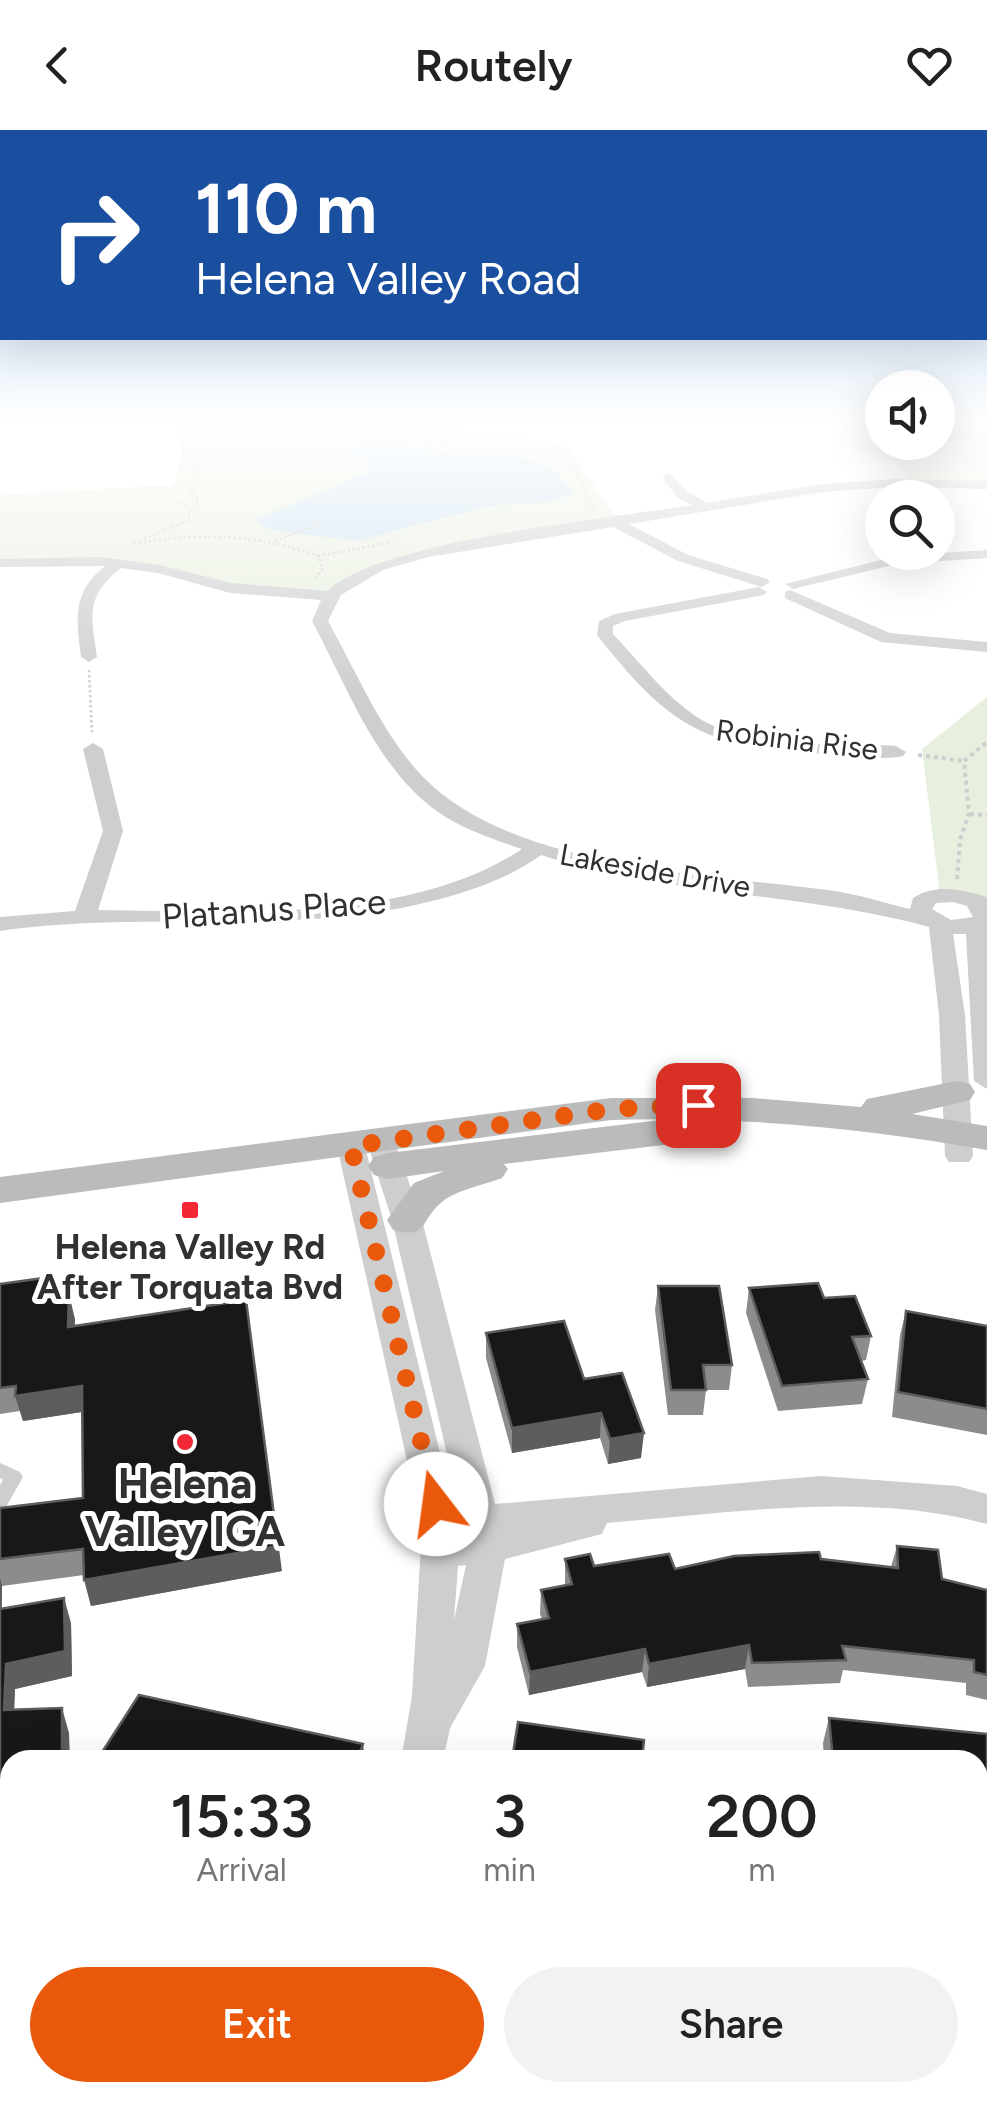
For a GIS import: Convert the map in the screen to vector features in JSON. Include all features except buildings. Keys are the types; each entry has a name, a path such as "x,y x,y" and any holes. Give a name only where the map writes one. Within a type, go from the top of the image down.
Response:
{"street":[{"path":"0,563 73,560 118,564 159,569 230,588 328,596 366,571 401,560 666,514"},
{"path":"617,523 683,558 760,587 792,590 897,560 987,554"},
{"path":"88,658 82,602 95,581 118,564"},
{"name":"Robinia Rise","path":"760,587 621,617 606,624 605,635 688,720 708,731 734,738 896,752"},
{"path":"792,590 887,638 987,647"},
{"name":"Lakeside Drive","path":"328,596 320,621 326,637 390,750 445,807 486,830 536,848 650,876 933,914 982,915 972,1087 973,1147"},
{"path":"84,916 113,832 93,749"},
{"name":"Platanus Place","path":"0,924 84,916 256,918 369,907 418,898 511,868 536,848"},
{"name":"Lakeside Drive","path":"933,914 972,1087"},
{"path":"0,1216 369,1156 612,1109 911,1104 972,1087"},
{"path":"777,1108 973,1147"},
{"path":"0,1190 369,1156 556,1145 660,1132 730,1131 973,1147"},
{"path":"407,1220 428,1192 556,1145"},
{"path":"369,1156 407,1220 486,1534 465,1666 434,1718 425,1750"},
{"path":"369,1156 441,1540 436,1588 434,1718"},
{"path":"441,1540 653,1506 821,1491 957,1501 987,1509"}],"lane":[{"path":"0,1470 14,1476 0,1502"}],"path":[{"path":"185,534 134,544 189,520 189,514"},
{"path":"597,514 617,523"},
{"path":"272,542 335,517"},
{"path":"166,530 272,542 318,556 323,568 304,595"},
{"path":"88,658 93,749"},
{"path":"896,752 964,762 987,742"},
{"path":"958,880 960,840 969,814 964,762"},
{"path":"969,814 987,815"}],"green space":[{"path":"0,514 614,514 617,518 388,563 328,596 262,592 159,569 0,560"},
{"path":"987,697 987,897 940,895 922,749"}],"water":[{"path":"269,514 458,514 357,541 270,530 255,520"}],"place":[{"name":"Helena Valley Rd After Torquata Bvd","path":"190,1210"},
{"name":"Helena Valley IGA","path":"185,1442"}],"route":[{"path":"436,1504 351,1146 612,1109 698,1105"}]}
